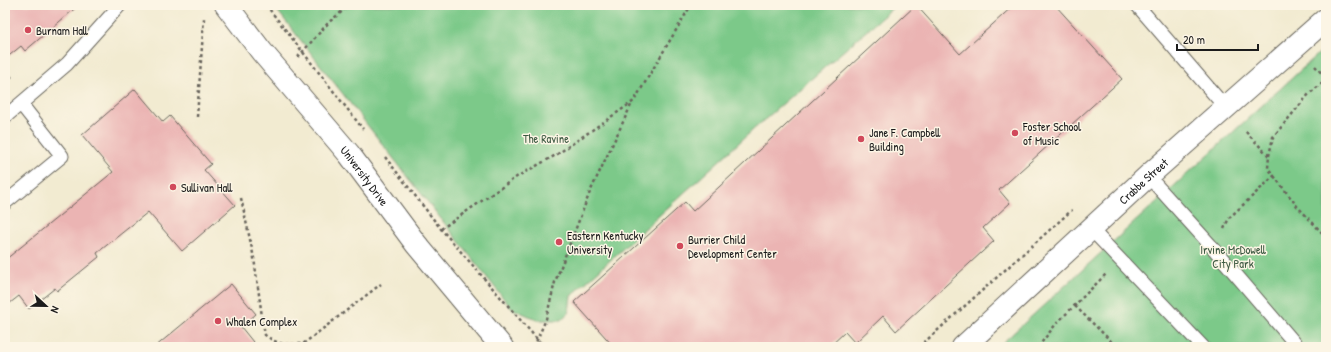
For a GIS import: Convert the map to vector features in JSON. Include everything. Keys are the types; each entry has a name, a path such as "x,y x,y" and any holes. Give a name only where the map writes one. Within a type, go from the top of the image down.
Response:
{"street":[{"name":"University Drive","path":"226,5 282,75 349,154 416,244 502,347"},
{"name":"Crabbe Street","path":"963,347 1090,228 1326,19"}],"lane":[{"path":"5,117 67,64 112,12 120,5"},
{"path":"1137,5 1226,108"},
{"path":"5,203 62,156 22,104"},
{"path":"1148,176 1211,245 1298,347"},
{"path":"1090,228 1203,347"}],"path":[{"path":"266,5 365,131"},
{"path":"282,75 329,22 350,5"},
{"path":"534,347 546,319 555,282 590,192 634,101 691,5"},
{"path":"197,118 205,13"},
{"path":"1315,66 1326,79 1310,94 1273,137 1268,168 1297,206 1326,237"},
{"path":"5,82 12,76"},
{"path":"454,221 518,176 556,155 634,101"},
{"path":"1244,130 1269,156"},
{"path":"384,155 441,229 544,347"},
{"path":"1229,218 1274,176"},
{"path":"241,198 254,258 263,324 266,335 274,342 283,344 303,344 381,284"},
{"path":"919,347 1073,208"},
{"path":"1038,347 1056,324 1120,259"},
{"path":"1075,306 1117,347"}],"green space":[{"name":"The Ravine","path":"273,5 896,5 754,129 571,296 569,312 561,320 538,320 511,308"},
{"name":"Irvine McDowell City Park","path":"1326,47 1326,347 998,347"}],"building":[{"name":"Burnam Hall","path":"5,5 79,5 25,51 21,46 5,59"},
{"path":"916,5 960,54 1014,5 1055,5 1122,79 999,190 1010,203 983,228 994,241 896,331 883,316 855,343 845,332 829,347 614,347 574,302 685,202 693,211"},
{"path":"135,89 163,122 170,116 211,164 204,170 235,205 182,251 148,212 97,253 99,257 57,291 55,288 29,309 19,296 5,307 5,260 113,172 82,135"},
{"name":"Whalen Complex","path":"231,284 256,314 241,327 257,347 155,347"}],"place":[{"name":"Burnam Hall","path":"28,30"},
{"name":"Foster School of Music","path":"1015,133"},
{"name":"Jane F. Campbell Building","path":"861,139"},
{"name":"Sullivan Hall","path":"173,187"},
{"name":"Eastern Kentucky University","path":"559,242"},
{"name":"Burrier Child Development Center","path":"680,246"},
{"name":"Whalen Complex","path":"218,321"}]}
